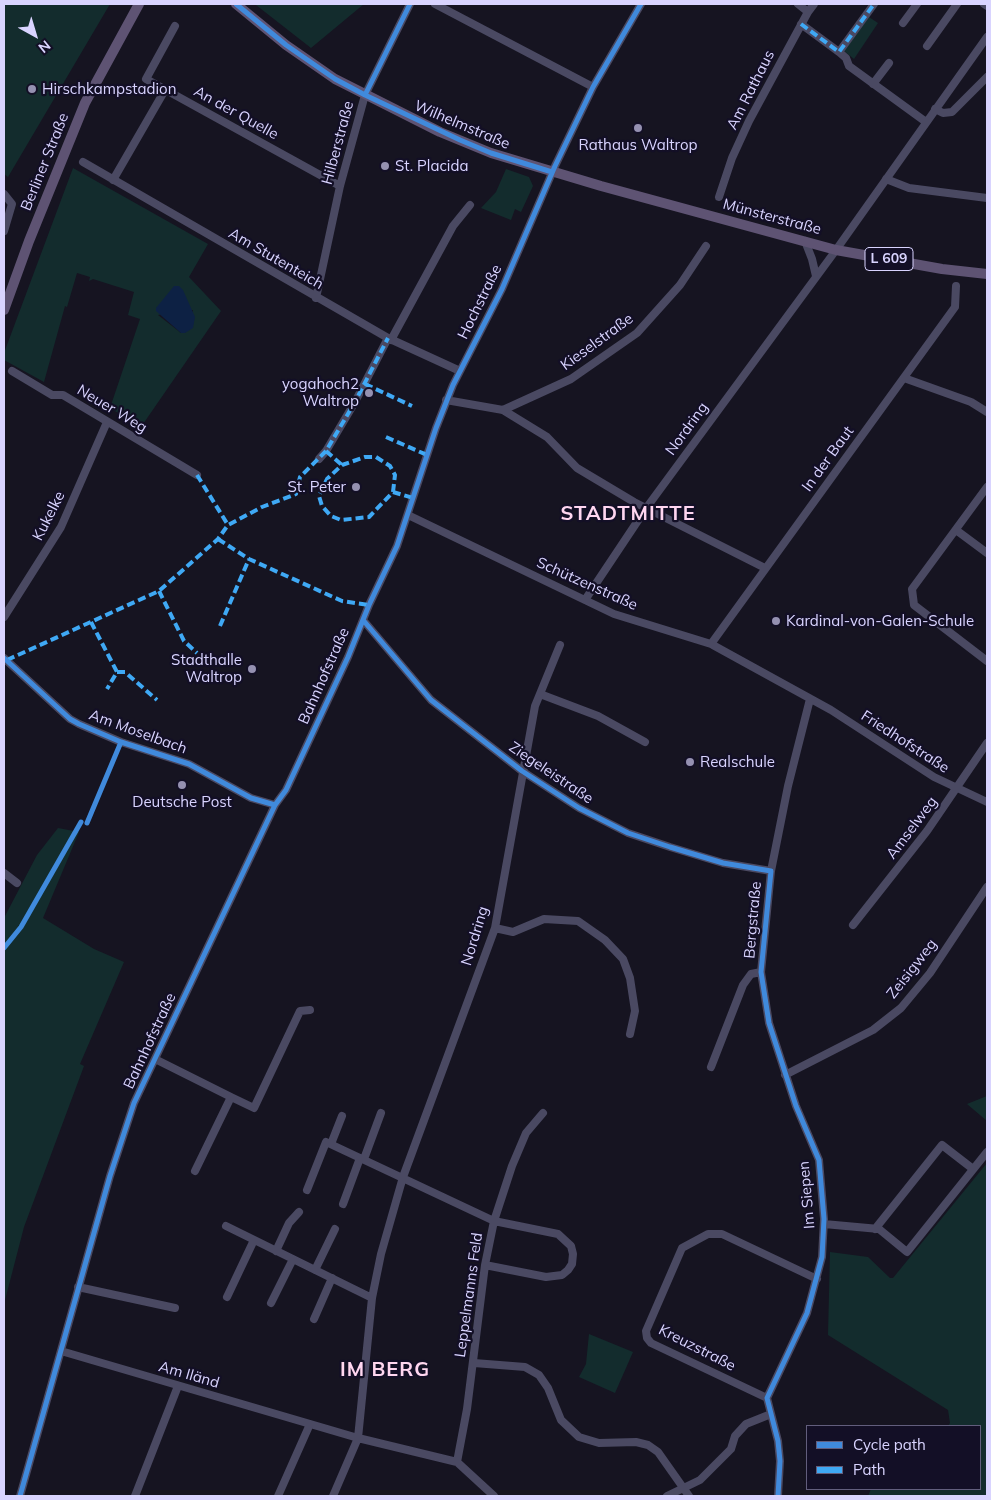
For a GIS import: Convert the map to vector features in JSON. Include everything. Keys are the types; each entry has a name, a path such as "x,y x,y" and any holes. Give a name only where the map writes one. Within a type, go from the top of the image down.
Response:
{"main road":[{"name":"Berliner Straße","path":"4,310 29,241 85,103 140,4"},
{"name":"L 609","path":"236,4 286,45 335,79 364,95"},
{"name":"Wilhelmstraße","path":"364,95 483,150 552,172"},
{"name":"Münsterstraße","path":"552,172 836,250 987,274"}],"street":[{"name":"Hilberstraße","path":"316,298 340,186 364,95 410,4"},
{"path":"435,4 593,87"},
{"name":"Hochstraße","path":"363,620 408,515 446,400 502,289 552,172 593,87 641,4"},
{"path":"798,4 808,12"},
{"name":"Am Rathaus","path":"719,197 732,158 749,121 814,4"},
{"path":"839,52 874,4"},
{"path":"903,23 917,4"},
{"path":"927,46 958,4"},
{"path":"802,24 846,58 849,66 926,122"},
{"name":"An der Quelle","path":"175,26 146,79 340,186"},
{"name":"Nordring","path":"585,600 648,507 836,250 987,37"},
{"path":"873,84 889,63"},
{"path":"935,109 944,113 952,112 987,77"},
{"path":"113,180 165,90"},
{"name":"Am Stutenteich","path":"82,162 390,339 460,371"},
{"path":"886,179 909,188 987,198"},
{"path":"4,194 12,204 4,232"},
{"path":"319,459 326,451 355,402 452,226 470,205"},
{"path":"805,241 816,276"},
{"name":"Kieselstraße","path":"503,410 571,379 637,334 680,286 706,246"},
{"name":"In der Baut","path":"711,644 955,307 956,286"},
{"name":"Neuer Weg","path":"12,371 52,395 62,395 197,475"},
{"path":"904,378 972,402 987,412"},
{"path":"446,400 503,410 547,437 577,468 634,502 648,507 765,568"},
{"name":"Kukelke","path":"4,617 61,527 107,422"},
{"path":"987,487 912,590 914,605 987,661"},
{"name":"Schützenstraße","path":"408,515 614,614 711,644 810,699"},
{"path":"956,530 987,553"},
{"name":"Ziegeleistraße","path":"363,620 431,700 522,771 579,808 628,833 723,863 771,871"},
{"name":"Bahnhofstraße","path":"20,1496 110,1176 134,1103 275,804 286,790 339,678 363,620"},
{"name":"Nordring","path":"333,1496 358,1438 372,1298 381,1254 403,1176 495,928 535,706 560,645"},
{"name":"Am Moselbach","path":"5,661 52,703 79,724 121,742 189,764 251,798 275,804"},
{"path":"540,694 598,716 644,742"},
{"name":"Friedhofstraße","path":"810,699 934,777 987,802"},
{"name":"Bergstraße","path":"710,1067 743,985 750,974 761,972 771,871 788,786 810,699"},
{"name":"Amselweg","path":"853,925 958,788 987,743"},
{"path":"4,873 17,883"},
{"name":"Zeisigweg","path":"785,1075 873,1030 901,1008 930,972 987,887"},
{"path":"495,928 513,932 544,919 578,921 605,940 623,959 630,978 636,1011 630,1034"},
{"name":"Im Siepen","path":"761,972 769,1023 785,1075 819,1160 824,1224 822,1257 807,1313 767,1398"},
{"path":"155,1060 254,1108 300,1011 310,1010"},
{"path":"194,1171 231,1097"},
{"path":"343,1204 381,1113"},
{"name":"Leppelmanns Feld","path":"457,1462 474,1363 485,1265 494,1221 512,1166 526,1132 542,1113"},
{"path":"331,1144 342,1116"},
{"path":"307,1190 326,1142 403,1176 494,1221 558,1234 571,1246 572,1264 562,1275 546,1278 485,1265"},
{"path":"875,1228 942,1145 973,1169"},
{"path":"824,1224 879,1229 908,1252 987,1152"},
{"path":"276,1251 289,1223 299,1212"},
{"path":"226,1226 372,1298"},
{"path":"315,1270 335,1229"},
{"name":"Kreuzstraße","path":"767,1398 651,1343 647,1338 646,1331 682,1248 708,1234 722,1234 817,1279"},
{"path":"227,1297 254,1240"},
{"path":"271,1304 292,1259"},
{"path":"314,1318 332,1278"},
{"path":"78,1287 175,1308"},
{"name":"Am Iländ","path":"61,1351 358,1438"},
{"path":"474,1363 525,1367 539,1376 548,1388 561,1420 579,1438 599,1443 636,1442 648,1445 658,1452 685,1487 689,1496"},
{"path":"135,1496 178,1386"},
{"path":"767,1398 780,1461 778,1496"},
{"path":"667,1496 700,1480 731,1449 736,1436 746,1424 771,1414"},
{"path":"278,1496 310,1424"},
{"path":"358,1438 457,1462 494,1496"}],"green space":[{"name":"Hirschkampstadion","path":"4,4 110,4 8,177 4,174"},
{"path":"364,4 311,48 256,5"},
{"path":"869,17 878,23 854,59 844,51"},
{"path":"73,168 208,244 189,277 221,311 141,427 110,408 140,319 128,315 134,292 93,279 89,281 90,277 77,273 67,307 65,306 44,382 4,360 4,353","holes":["193,310 185,333 181,333 158,315"]},
{"path":"506,169 529,177 533,186 521,212 515,209 511,220 481,208 496,192"},
{"path":"58,828 79,832 43,918 94,949 124,962 80,1064 84,1066 24,1227 4,1304 4,918 37,855"},
{"path":"987,1096 987,1121 967,1104"},
{"path":"987,1163 987,1496 868,1496 871,1490 981,1490 981,1425 949,1425 948,1410 828,1335 830,1252 868,1257 890,1278 893,1278"},
{"path":"589,1334 633,1352 615,1393 579,1377 586,1364"}],"water":[{"path":"174,286 179,286 183,290 195,317 193,328 185,333 181,333 156,311 156,308"}],"marked path":[{"path":"801,24 839,52 874,4"},
{"path":"7,660 159,591 218,539 228,525 262,507 296,494 300,477 326,451 355,402 388,338"},
{"path":"365,384 412,406"},
{"path":"386,437 427,455"},
{"path":"326,451 342,465"},
{"path":"393,492 395,475 390,466 376,457 365,457 342,465 327,479 319,496 322,506 331,516 341,520 369,517 393,492 413,498"},
{"path":"197,475 228,525"},
{"path":"218,539 249,559 342,601 369,605"},
{"path":"220,626 249,559"},
{"path":"159,591 184,641 197,653"},
{"path":"91,622 117,672 107,689"},
{"path":"117,672 125,672 157,700"}],"cycle path":[{"path":"236,4 286,45 335,79 365,95 491,153 552,172"},
{"path":"365,95 410,4"},
{"path":"20,1496 110,1176 134,1103 275,805 286,790 348,657 369,605 397,546 436,428 453,385 502,289 555,166 593,87 641,4"},
{"path":"363,620 431,700 522,771 579,808 628,833 670,847 723,863 771,871 761,972 769,1023 796,1106 819,1160 824,1219 822,1257 807,1313 767,1398 778,1441 780,1461 778,1496"},
{"path":"4,658 70,719 79,724 121,742 189,764 251,798 275,805"},
{"path":"87,823 121,742"},
{"path":"4,948 21,927 81,822"}],"place":[{"name":"Hirschkampstadion","path":"32,89"},
{"name":"Rathaus Waltrop","path":"638,128"},
{"name":"St. Placida","path":"385,166"},
{"name":"yogahoch2 Waltrop","path":"369,393"},
{"name":"St. Peter","path":"356,487"},
{"name":"Kardinal-von-Galen-Schule","path":"776,621"},
{"name":"Stadthalle Waltrop","path":"252,669"},
{"name":"Realschule","path":"690,762"},
{"name":"Deutsche Post","path":"182,785"}],"district":[{"name":"STADTMITTE","path":"628,514"},
{"name":"IM BERG","path":"385,1370"}]}
